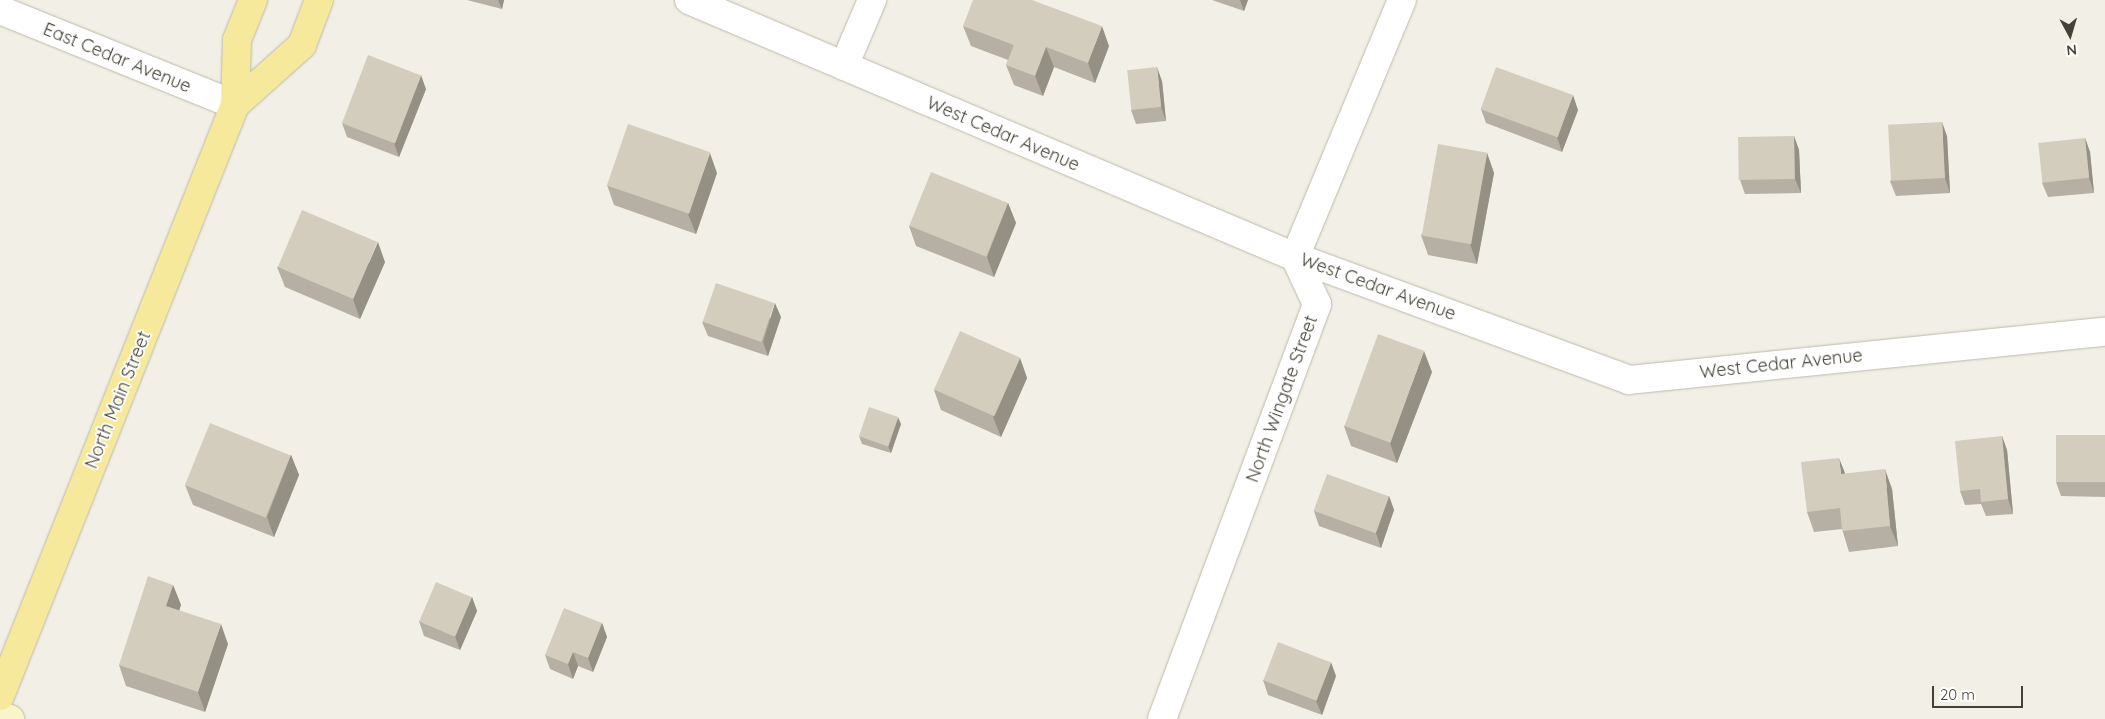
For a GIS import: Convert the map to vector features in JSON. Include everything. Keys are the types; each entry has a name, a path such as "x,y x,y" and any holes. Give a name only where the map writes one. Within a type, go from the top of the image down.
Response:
{"main road":[{"name":"North Main Street","path":"0,696 235,105 237,40 253,0"},
{"name":"North Main Street","path":"235,105 302,45 319,0"}],"street":[{"name":"West Cedar Avenue","path":"689,0 1295,257 1629,380 2105,332"},
{"path":"844,66 872,0"},
{"path":"1295,257 1402,0"},
{"name":"East Cedar Avenue","path":"0,10 235,105"},
{"name":"North Wingate Street","path":"1162,719 1317,304 1295,257"},
{"path":"0,715 10,719"}],"building":[{"path":"973,0 1032,0 1102,26 1088,63 1046,47 1035,76 1006,65 1014,45 963,26"},
{"path":"368,55 421,75 395,144 342,123"},
{"path":"1157,67 1161,107 1131,110 1127,70"},
{"path":"1496,67 1573,95 1558,137 1481,109"},
{"path":"1942,122 1945,178 1891,181 1888,125"},
{"path":"628,124 710,152 689,214 607,185"},
{"path":"1794,136 1795,179 1739,180 1738,137"},
{"path":"2085,138 2089,178 2042,183 2038,143"},
{"path":"1438,144 1487,153 1471,244 1422,236"},
{"path":"931,172 1008,203 986,257 909,226"},
{"path":"302,210 377,242 353,299 278,267"},
{"path":"716,283 775,303 761,342 703,322"},
{"path":"960,331 1020,358 994,416 934,389"},
{"path":"1378,334 1424,351 1391,443 1344,426"},
{"path":"869,407 898,417 888,446 859,436"},
{"path":"210,423 291,456 266,518 185,485"},
{"path":"2056,435 2105,435 2105,482 2056,482"},
{"path":"2002,436 2008,499 1981,502 1980,489 1960,491 1955,441"},
{"path":"1839,458 1841,474 1885,469 1890,526 1842,531 1840,508 1807,512 1801,462"},
{"path":"1327,474 1389,497 1376,533 1314,511"},
{"path":"148,576 173,585 166,606 221,624 198,692 119,665"},
{"path":"436,582 472,597 455,637 419,622"},
{"path":"564,608 602,623 588,658 573,652 568,664 545,655"},
{"path":"1278,642 1331,662 1317,701 1263,680"}]}
